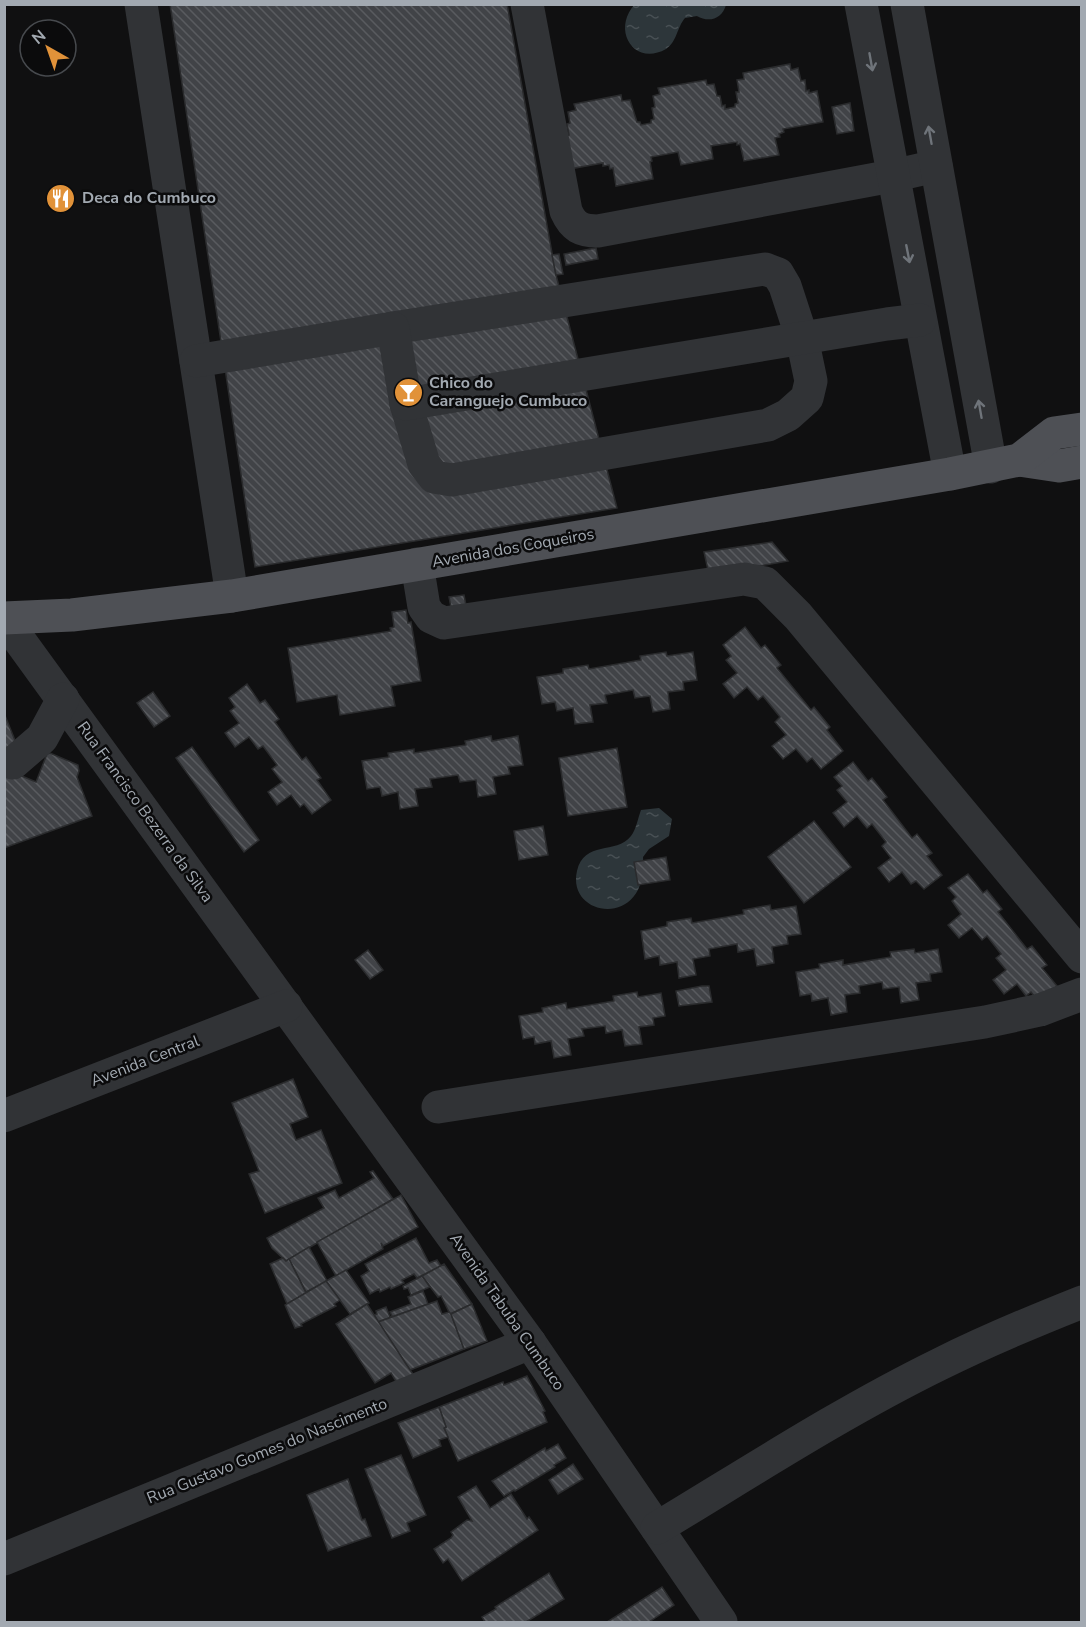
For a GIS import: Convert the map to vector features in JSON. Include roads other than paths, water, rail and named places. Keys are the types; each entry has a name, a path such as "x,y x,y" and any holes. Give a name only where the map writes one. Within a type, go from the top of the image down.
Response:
{"main road":[{"name":"Avenida dos Coqueiros","path":"1005,463 1054,434 1082,429"},
{"name":"Avenida dos Coqueiros","path":"9,632 72,615 232,596 1005,463 1059,466 1082,462"}],"street":[{"path":"141,4 232,596"},
{"path":"527,4 566,211 577,228 584,231 598,231 936,166"},
{"path":"861,4 950,474"},
{"path":"907,4 936,166 1005,463"},
{"path":"196,362 393,328 765,269 778,274 785,286 802,338 811,381 807,399 788,415 768,425 452,480 435,477 424,464 406,404 393,328"},
{"path":"406,404 920,320"},
{"path":"417,564 424,607 431,617 444,623 744,579 765,583 798,616 1082,957"},
{"name":"Rua Francisco Bezerra da Silva","path":"9,632 63,699 286,1006"},
{"path":"13,763 42,738 63,699"},
{"path":"438,1107 985,1022 1040,1010 1082,994"},
{"name":"Avenida Central","path":"4,1116 286,1006"},
{"name":"Avenida Tabuba Cumbuco","path":"286,1006 530,1343 721,1623"},
{"path":"657,1528 816,1432 939,1364 1082,1302"},
{"name":"Rua Gustavo Gomes do Nascimento","path":"4,1559 530,1343"}],"water":[{"path":"635,4 726,5 721,14 714,18 706,19 697,16 685,18 670,46 654,53 644,53 636,50 626,34 625,25 628,14"},
{"path":"659,808 672,819 669,836 649,849 643,857 641,880 634,897 622,906 608,909 595,906 584,899 577,887 577,871 581,861 593,851 625,842 636,827 641,810"}],"place":[{"name":"Deca do Cumbuco","path":"61,198"},
{"name":"Chico do Caranguejo Cumbuco","path":"408,392"}]}
